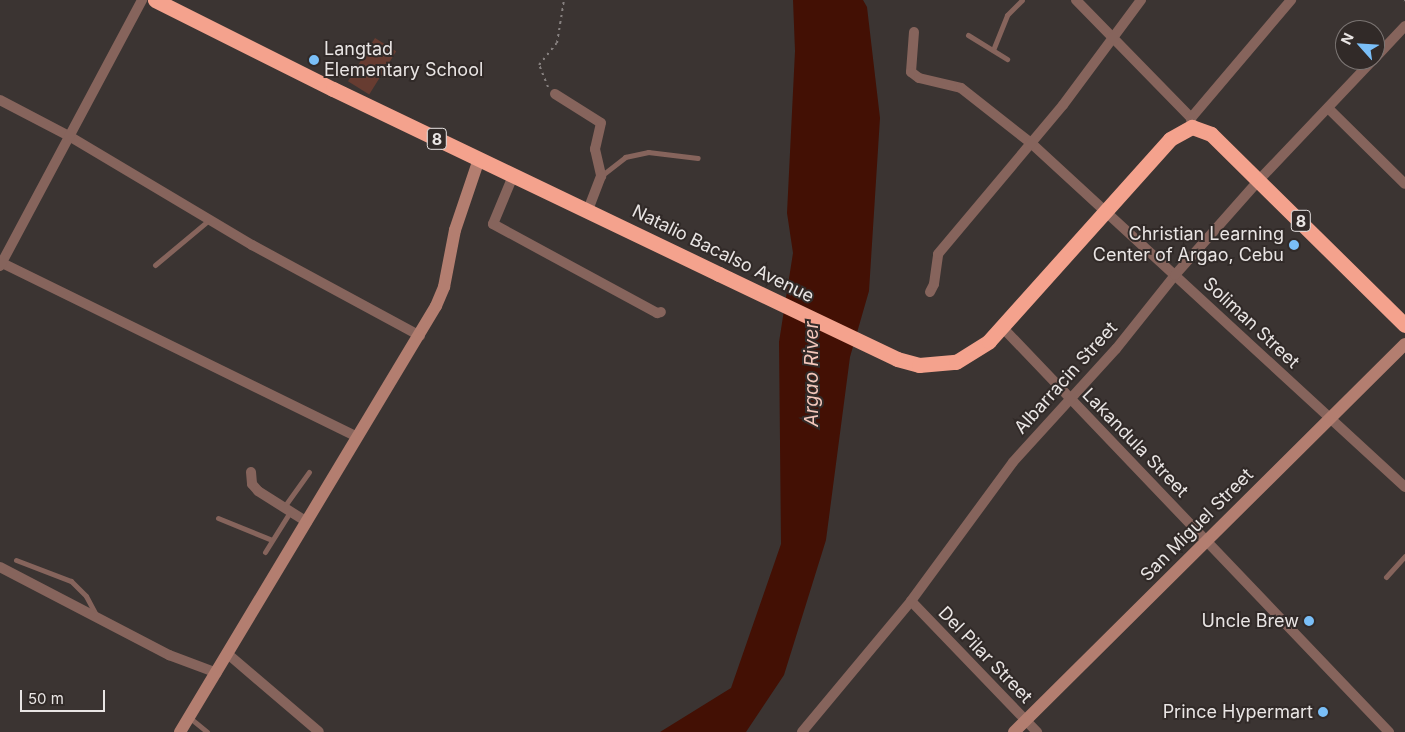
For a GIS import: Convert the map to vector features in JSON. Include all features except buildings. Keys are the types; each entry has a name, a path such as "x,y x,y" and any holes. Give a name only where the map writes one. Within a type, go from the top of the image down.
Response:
{"highway":[{"name":"Natalio Bacalso Avenue","path":"156,0 176,5 513,176 588,210 897,359 919,365 956,362 974,353 1003,328 1170,139 1191,122"},
{"name":"8","path":"1191,122 1211,134 1405,325"}],"street":[{"path":"142,0 69,136 42,193 1,264 358,437"},
{"path":"1076,0 1115,38 1191,122 1291,0"},
{"path":"930,292 934,284 938,254 1031,143 1115,38 1141,0"},
{"name":"Albarracin Street","path":"1385,48 1404,28"},
{"name":"Soliman Street","path":"914,32 911,72 919,78 961,88 1031,143 1405,487"},
{"name":"Albarracin Street","path":"802,732 910,601 1013,462 1071,400 1175,275 1259,180 1364,70"},
{"path":"555,94 600,123 595,149 601,176 588,210"},
{"path":"0,100 69,136 210,219 420,336"},
{"path":"1328,108 1405,184"},
{"path":"180,732 229,655 420,336 444,287 454,230 479,159"},
{"path":"513,176 493,224 657,313 661,312"},
{"name":"Lakandula Street","path":"1003,328 1389,732"},
{"name":"San Miguel Street","path":"1014,732 1405,344"},
{"path":"251,472 252,484 258,491 307,522"},
{"path":"0,567 96,614 169,655 217,673"},
{"name":"Del Pilar Street","path":"910,601 1037,732"},
{"path":"229,655 319,732"}],"lane":[{"path":"993,50 1007,16 1022,0"},
{"path":"968,35 1007,59"},
{"path":"601,176 625,157 648,152 698,158"},
{"path":"155,264 210,219"},
{"path":"265,552 308,472"},
{"path":"218,518 272,540"},
{"path":"1386,577 1405,556"},
{"path":"16,560 71,581 86,596 96,614"},
{"path":"190,718 207,732"}],"path":[{"path":"555,94 545,84 539,65 557,43 564,0"}],"shaded area":[{"path":"375,38 396,51 369,94 348,81"}],"water":[{"name":"Argao River","path":"793,0 863,0 867,7 880,118 869,291 850,357 826,540 784,675 746,732 660,732 731,688 781,544 779,342 793,253 787,213 795,51"}],"place":[{"name":"Langtad Elementary School","path":"314,60"},
{"name":"Christian Learning Center of Argao, Cebu","path":"1294,245"},
{"name":"Uncle Brew","path":"1309,621"},
{"name":"Prince Hypermart","path":"1323,712"}]}
